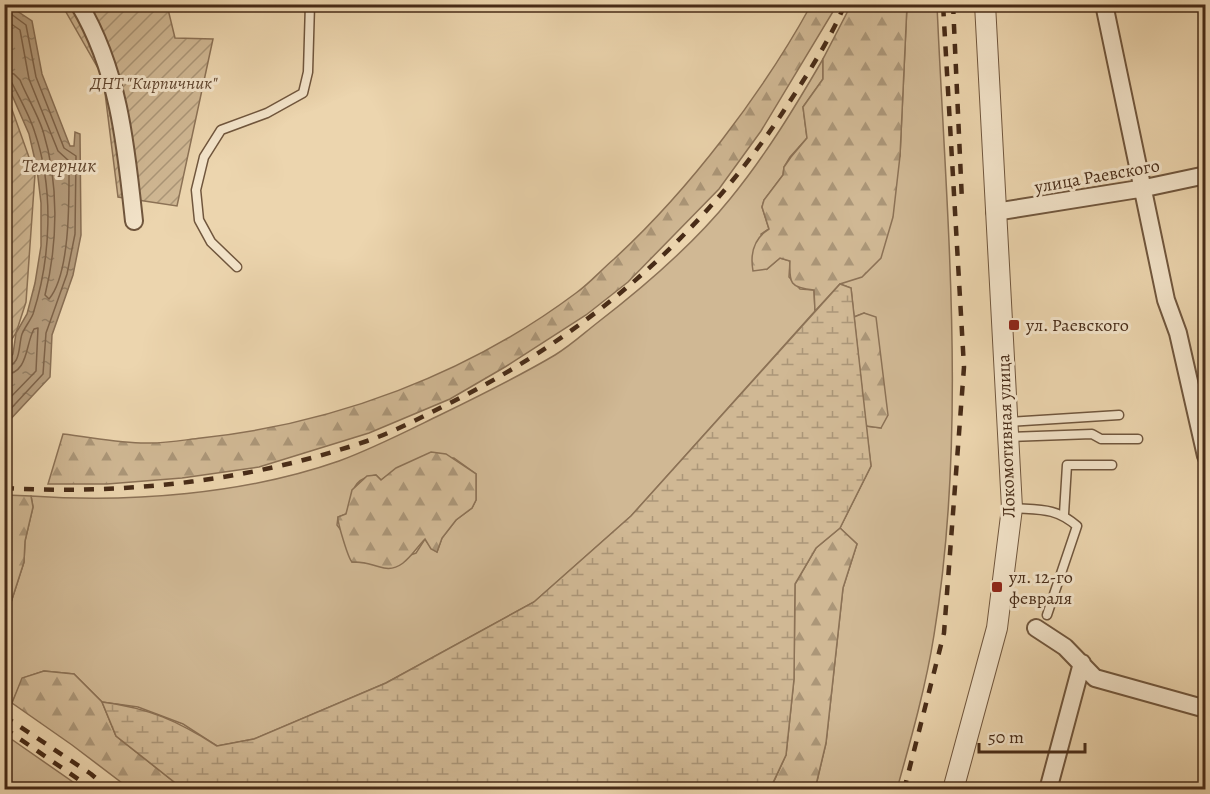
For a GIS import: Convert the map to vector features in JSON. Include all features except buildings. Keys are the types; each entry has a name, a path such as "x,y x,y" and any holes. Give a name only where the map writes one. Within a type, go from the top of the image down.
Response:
{"street":[{"path":"79,4 91,26 115,88 126,143 134,221"},
{"name":"Локомотивная улица","path":"953,789 997,628 1011,508 985,4"},
{"path":"1104,4 1145,188 1166,300 1178,333 1203,427 1206,456"},
{"name":"улица Раевского","path":"995,212 1145,188 1206,175"},
{"path":"1036,628 1065,647 1095,678 1206,709"},
{"path":"1048,789 1082,663"}],"lane":[{"path":"237,267 211,242 199,220 196,190 204,158 221,130 267,113 303,93 309,72 310,4"},
{"path":"1008,429 1119,415"},
{"path":"1008,429 1092,434 1101,439 1138,439"},
{"path":"1064,514 1066,465 1112,465"},
{"path":"1011,508 1052,510 1064,514 1077,526 1047,615"}],"green space":[{"name":"ДНТ \"Кирпичник\"","path":"62,5 167,5 175,38 213,39 177,206 118,197 103,77"},
{"path":"811,5 837,5 761,131 719,189 628,282 586,315 505,367 450,399 369,433 259,467 182,478 107,484 48,484 63,434 156,443 251,431 301,421 398,391 491,348 534,322 586,285 670,203 747,106 792,39"},
{"path":"851,5 907,5 900,156 893,217 881,258 862,277 840,284 815,311 814,290 800,288 793,283 790,275 790,261 780,258 767,269 753,271 752,259 756,242 769,229 762,207 764,200 783,175 784,167 807,138 803,107 823,79 823,59"},
{"path":"907,5 937,5 952,320 950,478 944,557 927,674 897,789 815,790 826,743 843,588 857,544 840,528 871,466 866,426 881,428 864,313 854,317 851,288 840,284 900,156"},
{"path":"823,59 823,79 803,107 807,138 790,157 784,167 783,175 764,200 762,207 769,229 761,234 767,269 780,258 790,261 789,277 800,289 814,290 815,311 631,516 534,602 386,683 254,739 217,746 183,724 138,707 102,702 74,674 44,671 23,678 12,703 5,699 5,621 24,562 25,541 33,507 31,496 108,498 187,494 303,472 339,461 378,445 513,379 571,344 633,295 700,233 756,165","holes":["454,458 476,474 476,500 472,508 456,520 442,538 437,552 425,539 416,553 378,566 373,563 352,562 343,533 337,525 338,517 346,514 354,489 361,480 376,475 381,480 407,465"]},
{"path":"5,90 35,174 26,302 16,333 5,349"},
{"path":"840,284 851,288 871,466 840,528 816,548 795,584 794,679 786,755 770,789 183,789 116,736 102,702 149,712 189,729 217,746 254,739 386,683 534,602 631,516"},
{"path":"864,313 876,317 888,415 881,428 866,426 854,317"},
{"path":"431,452 446,454 476,474 476,500 472,508 456,520 442,538 437,552 431,549 425,539 397,567 384,568 352,562 343,540 338,517 346,514 352,490 367,476 376,475 381,480 396,468"},
{"path":"5,495 31,496 33,507 25,541 24,562 5,621"},
{"path":"840,528 857,544 843,588 826,743 815,789 770,790 786,755 794,679 795,584 816,548"},
{"path":"44,671 74,674 102,702 116,736 183,789 130,789 12,703 22,678"},
{"path":"4,734 83,789 5,789"}],"water":[{"name":"Темерник","path":"4,5 8,5 32,21 42,74 70,146 74,146 75,132 80,134 81,235 73,275 52,335 50,377 5,425 5,364 13,354 16,333 27,314 41,246 41,203 37,169 29,134 5,79"}],"railway":[{"path":"4,488 50,490 142,487 188,482 278,466 323,455 389,433 501,375 549,346 594,314 637,279 715,201 783,112 824,46 845,4"},
{"path":"904,790 944,633 964,367 943,4"},
{"path":"953,4 962,201"},
{"path":"4,716 91,774 110,790"},
{"path":"4,728 94,790"}],"place":[{"name":"ул. Раевского","path":"1014,325"},
{"name":"ул. 12-го февраля","path":"997,587"}]}
